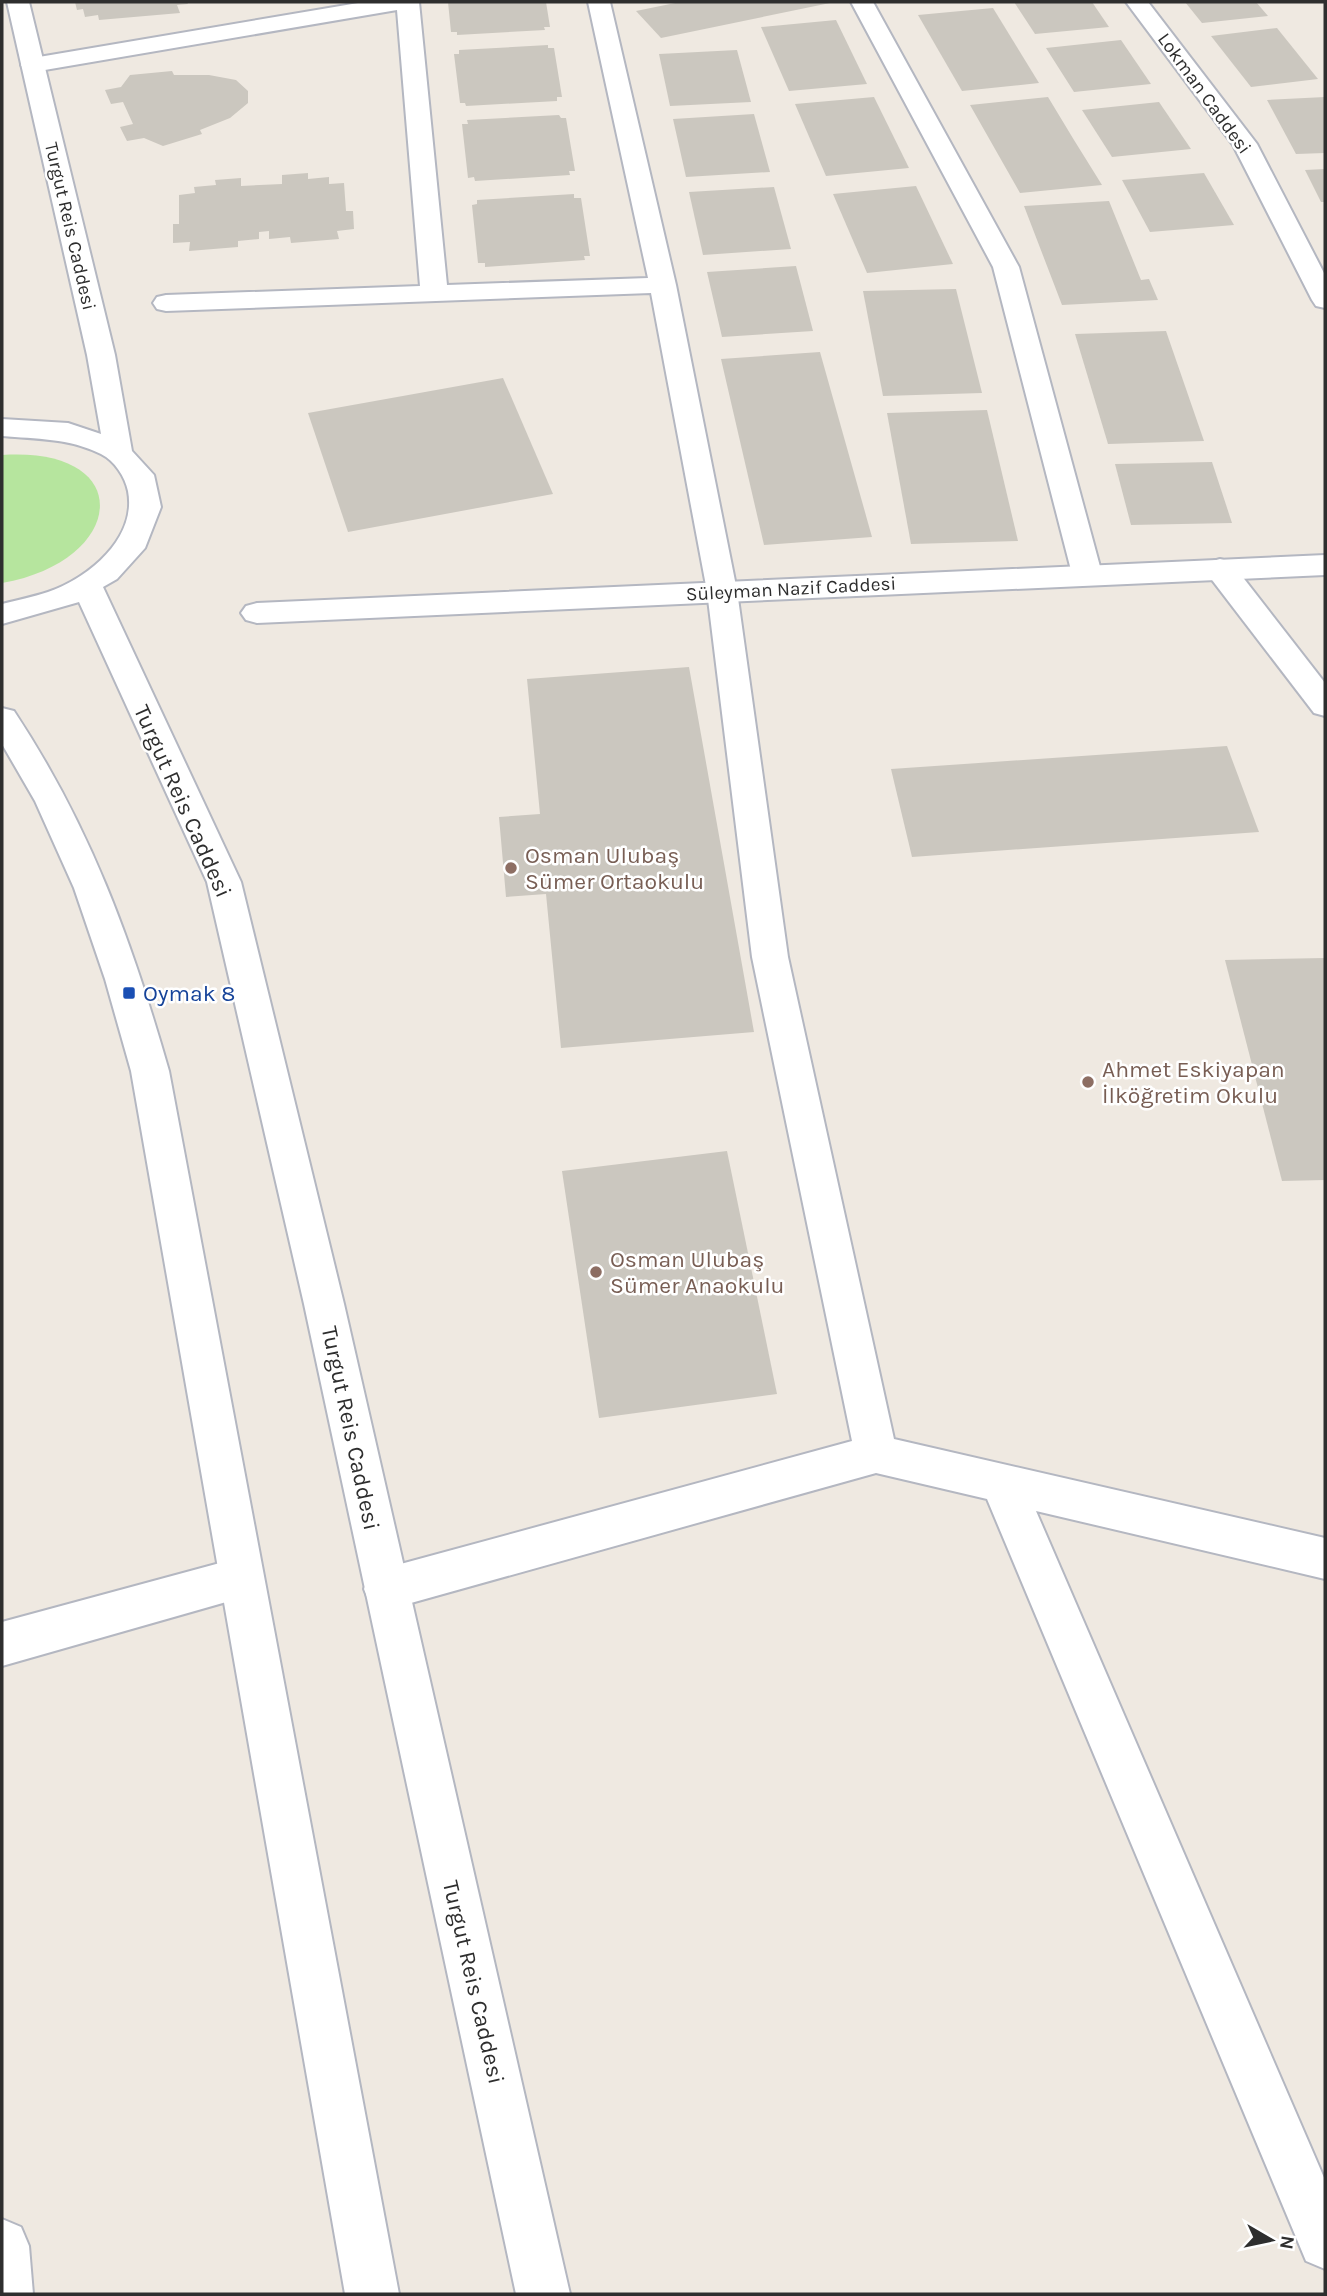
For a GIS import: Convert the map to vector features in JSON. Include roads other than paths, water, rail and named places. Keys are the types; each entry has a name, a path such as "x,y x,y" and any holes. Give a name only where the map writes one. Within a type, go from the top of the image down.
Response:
{"street":[{"name":"Turgut Reis Caddesi","path":"18,2 101,355 118,452"},
{"path":"33,65 405,2 434,293"},
{"path":"598,2 663,285 722,591 770,957 876,1454"},
{"path":"862,2 1006,267 1087,574"},
{"name":"Lokman Caddesi","path":"1137,2 1245,144 1325,300"},
{"path":"166,303 663,285"},
{"path":"2,428 58,430 91,438 118,452 128,461 143,481 147,492 147,516 143,529 127,553 86,586 50,602 2,614"},
{"name":"Süleyman Nazif Caddesi","path":"257,613 1325,565"},
{"path":"1220,569 1325,705"},
{"name":"Turgut Reis Caddesi","path":"86,586 223,882 324,1304 543,2294"},
{"path":"2,719 46,789 78,853 129,993 150,1071 372,2294"},
{"path":"386,1589 876,1454 1325,1558"},
{"path":"1002,1483 1325,2242"},
{"path":"2,1644 242,1578"},
{"path":"2,2246 6,2294"}],"place":[{"name":"Osman Ulubaş Sümer Ortaokulu","path":"511,868"},
{"name":"Oymak 8","path":"129,993"},
{"name":"Ahmet Eskiyapan İlköğretim Okulu","path":"1088,1082"},
{"name":"Osman Ulubaş Sümer Anaokulu","path":"596,1272"}]}
